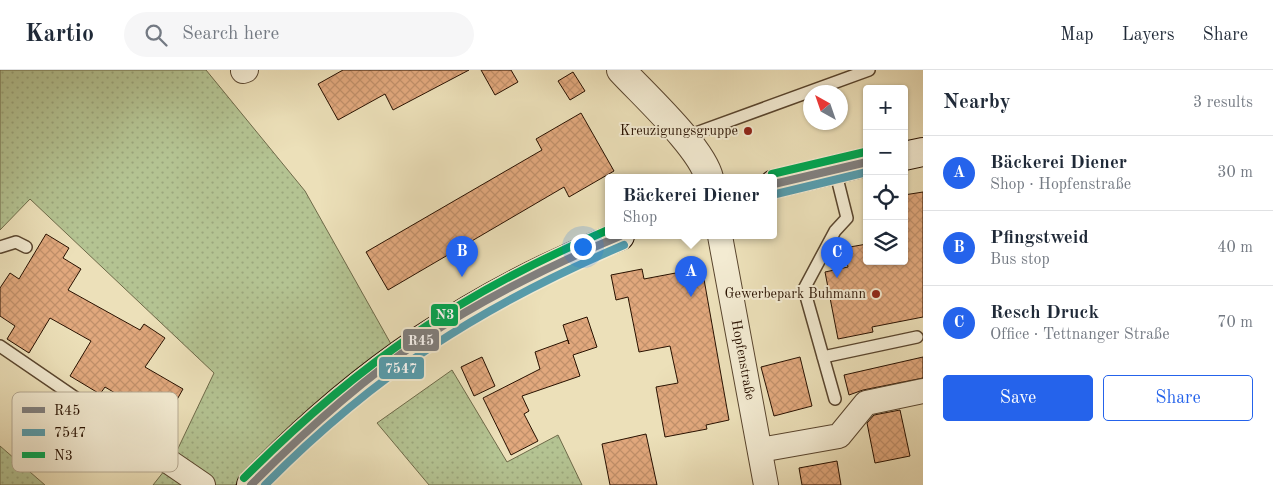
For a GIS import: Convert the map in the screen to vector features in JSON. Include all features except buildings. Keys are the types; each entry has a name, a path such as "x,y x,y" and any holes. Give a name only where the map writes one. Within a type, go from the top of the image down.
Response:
{"main road":[{"path":"621,70 683,137 707,169 708,174"},
{"path":"908,155 923,152"},
{"path":"777,183 863,163"},
{"path":"251,485 273,462 357,386 454,318 509,285 613,239"}],"street":[{"name":"Hopfenstraße","path":"721,239 766,485"},
{"path":"760,450 838,436 866,403 923,391"},
{"path":"178,468 203,485"}],"lane":[{"path":"683,137 869,70"},
{"path":"835,168 847,218 834,231 804,289 835,399"},
{"path":"0,247 16,242 26,247"},
{"path":"823,357 917,337"},
{"path":"0,346 67,392"}],"green space":[{"path":"0,70 206,70 305,191 391,344 310,412 235,485 153,485 163,472 178,472 178,448 214,373 30,199 0,230"},
{"path":"452,370 507,462 558,435 582,485 429,485 377,423"},
{"path":"0,446 12,456 12,472 30,472 45,485 0,485"}],"transit line":[{"name":"N3","path":"772,174 863,152"},
{"name":"R45","path":"777,183 863,163"},
{"name":"7547","path":"777,194 863,173"},
{"name":"N3","path":"244,478 328,400 413,335 505,279 605,231"},
{"name":"R45","path":"251,485 333,408 421,340 469,310 518,283 613,239"},
{"name":"7547","path":"265,485 347,409 389,376 432,346 477,318 523,293 572,268 624,245"}],"place":[{"name":"Kreuzigungsgruppe","path":"748,131"},
{"name":"Pfingstweid","path":"462,277"},
{"name":"Resch Druck","path":"837,278"},
{"name":"Gewerbepark Buhmann","path":"876,294"},
{"name":"Bäckerei Diener","path":"691,297"}]}
